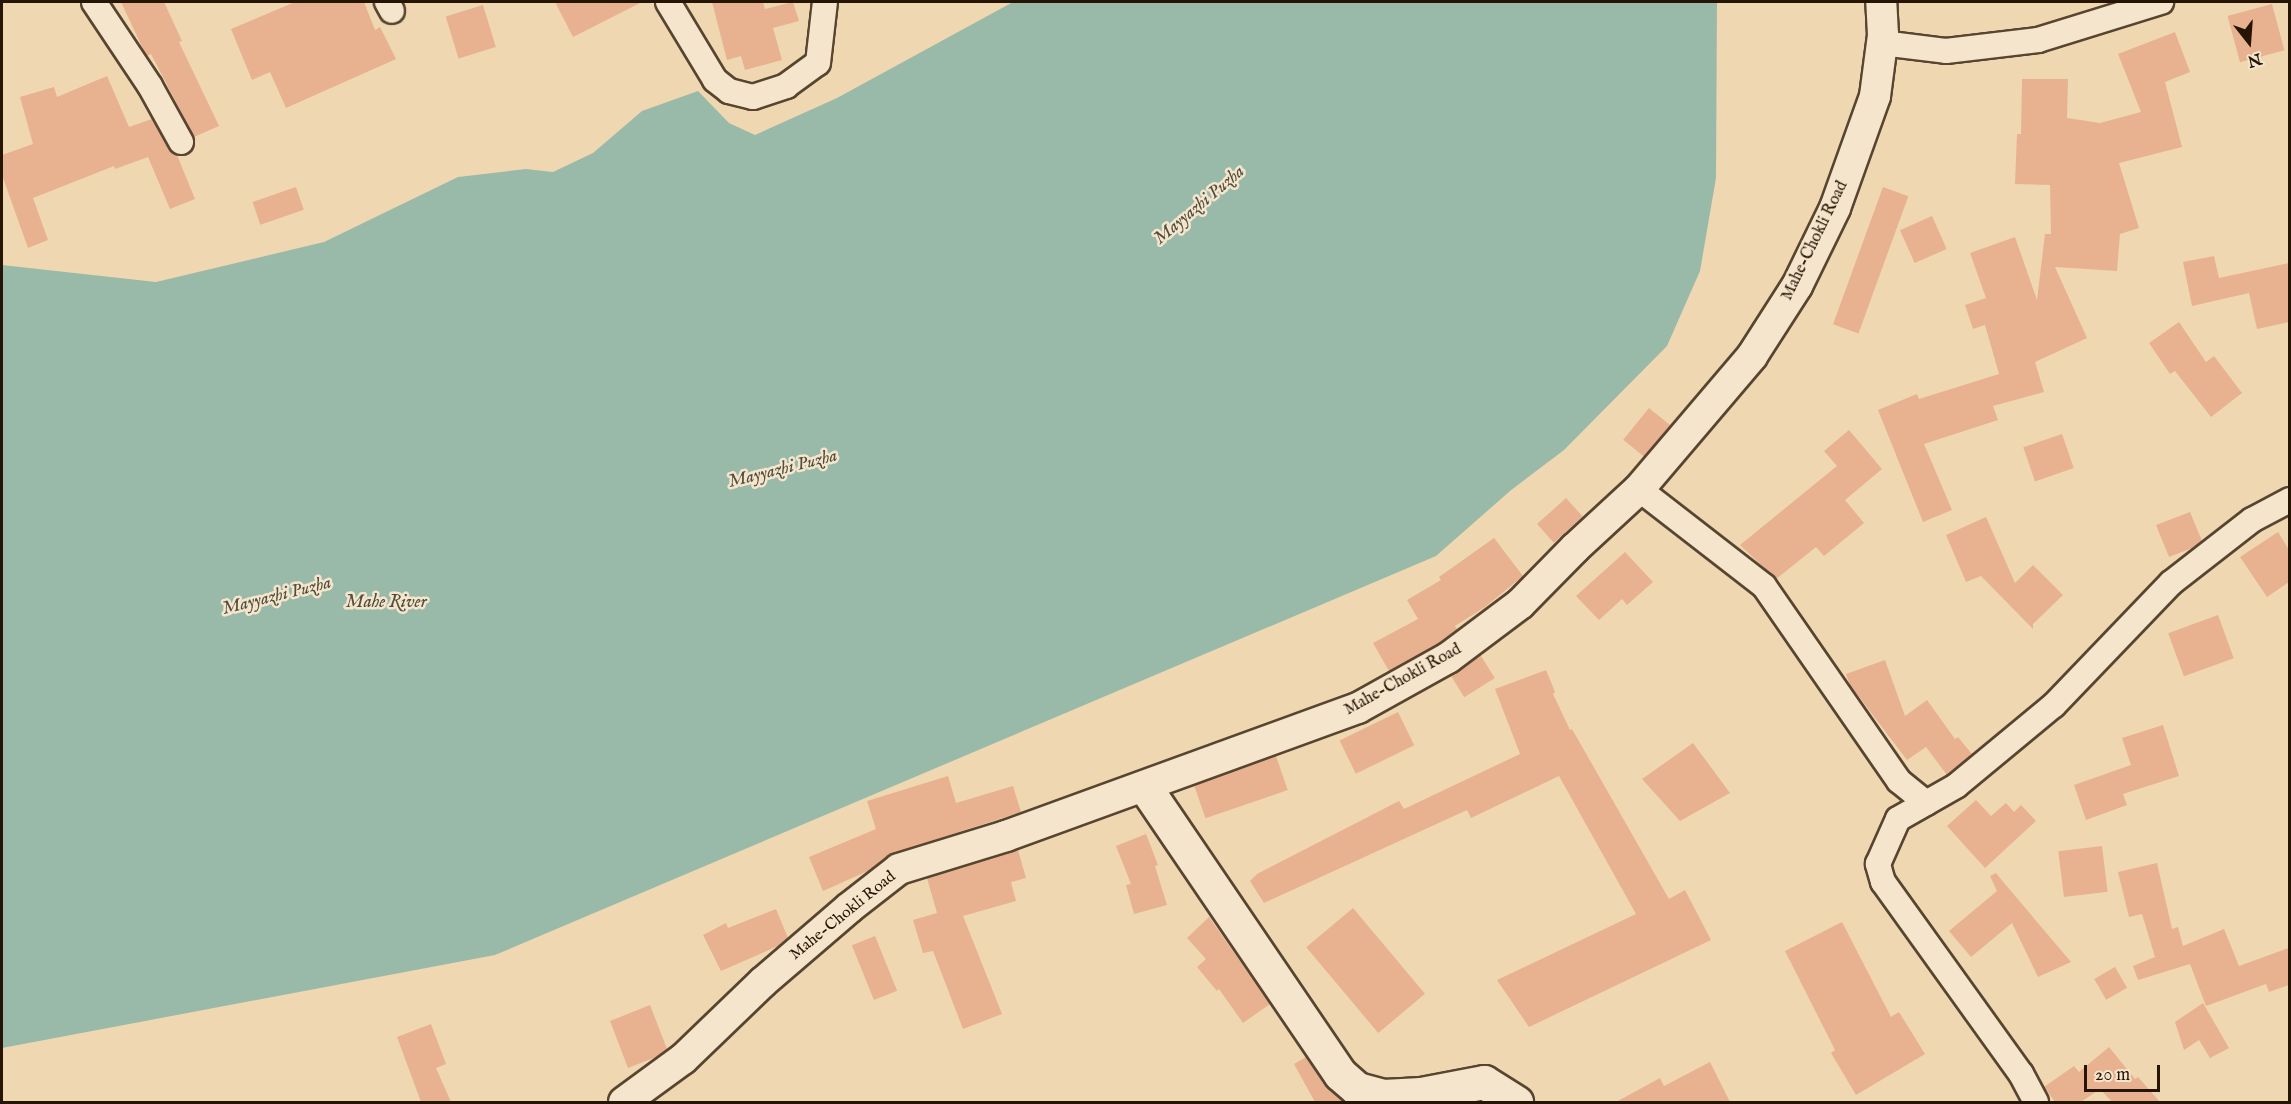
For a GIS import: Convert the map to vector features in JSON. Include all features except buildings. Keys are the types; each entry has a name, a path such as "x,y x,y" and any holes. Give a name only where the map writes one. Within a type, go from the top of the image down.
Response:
{"main road":[{"path":"1145,787 1340,1074 1357,1089 1383,1096 1422,1094 1484,1082 1507,1094 1516,1102"}],"street":[{"path":"94,2 150,86 181,142"},
{"path":"668,2 715,80 729,92 753,97 786,86 818,63 825,2"},
{"name":"Mahe-Chokli Road","path":"624,1102 683,1059 763,982 849,908 899,869 1006,836 1358,708 1448,658 1520,604 1575,548 1639,489 1752,356 1797,286 1835,208 1875,96 1882,44 1881,2"},
{"path":"1882,44 1946,51 2038,40 2161,2"},
{"path":"1639,489 1764,586 1899,781 1926,802"},
{"path":"2036,1102 2021,1074 1883,882 1878,864 1898,819 1956,786 2054,705 2171,584 2252,520 2289,500"}],"water":[{"name":"Mahe River","path":"1013,2 1717,2 1716,178 1700,271 1667,346 1564,450 1510,491 1436,556 495,955 2,1048 2,265 156,282 324,242 458,177 526,169 553,172 593,153 642,111 698,91 729,123 755,135 837,98"}],"water label":[{"name":"Mayyazhi Puzha","path":"1200,206"},
{"name":"Mayyazhi Puzha","path":"783,470"},
{"name":"Mayyazhi Puzha","path":"277,597"}]}
